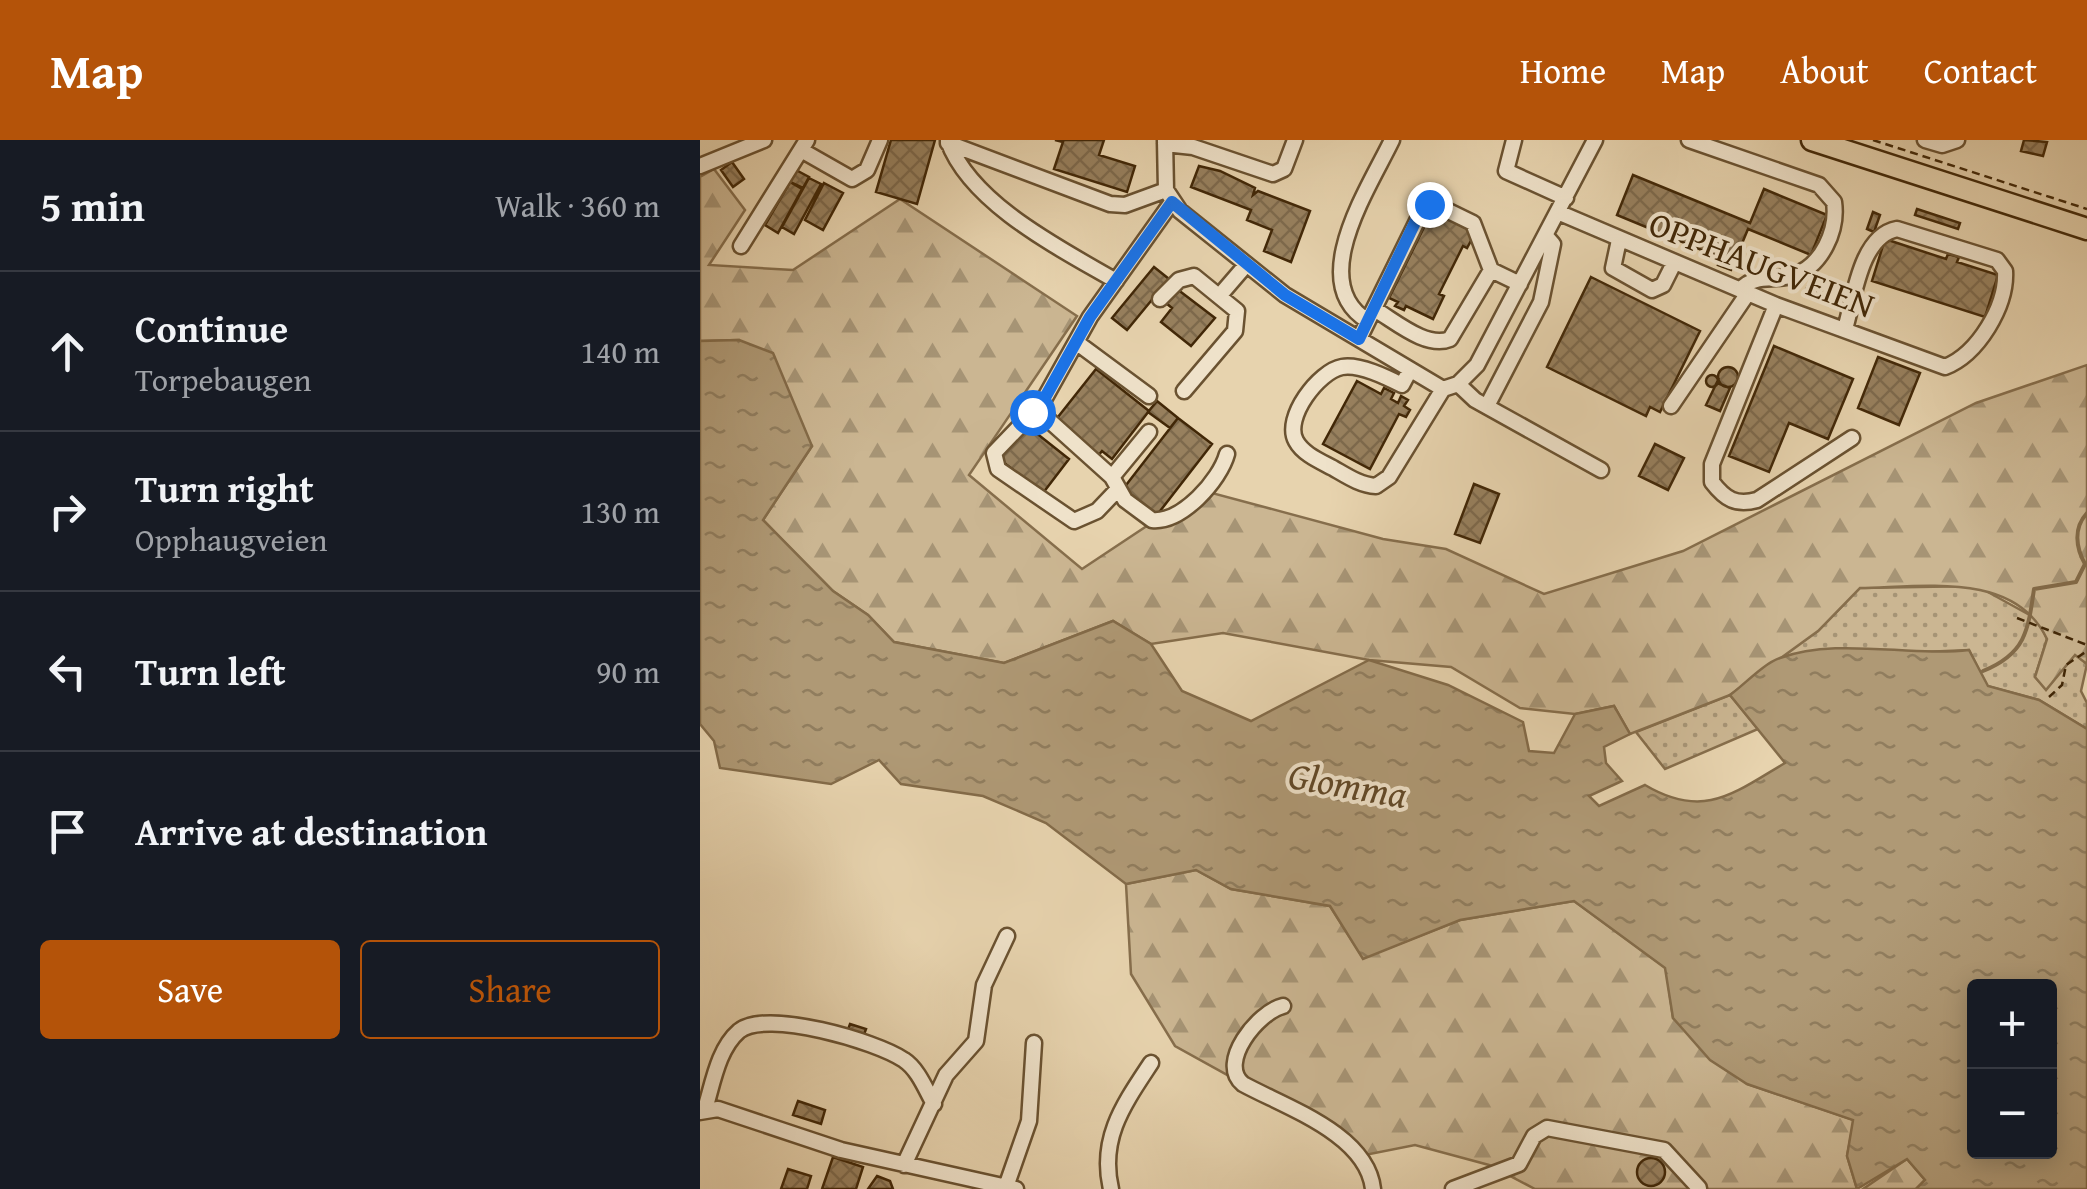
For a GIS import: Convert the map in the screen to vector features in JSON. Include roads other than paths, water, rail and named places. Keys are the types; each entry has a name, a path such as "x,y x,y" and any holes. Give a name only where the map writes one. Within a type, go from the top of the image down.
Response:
{"highway":[{"path":"1812,140 2087,229"}],"street":[{"path":"700,166 764,140"},
{"path":"742,246 804,145 852,179 867,170 880,140"},
{"path":"1149,432 1097,511 1074,521 998,469 994,453 1042,403 1169,196 1165,142 1273,174 1284,169 1295,140"},
{"path":"1392,140 1344,250 1340,276 1349,308 1442,342 1450,338 1491,270"},
{"path":"1514,140 1506,171 1566,198"},
{"path":"1410,370 1402,385 1351,368 1335,370 1310,392 1293,423 1295,440 1312,456 1359,482 1376,486 1389,478 1451,386 1477,365 1595,140"},
{"path":"1671,406 1745,291 1758,278 1793,275 1816,261 1834,224 1834,202 1819,185 1690,140"},
{"path":"1925,140 1942,145 1957,140"},
{"path":"948,141 1110,204 1125,205 1169,196"},
{"path":"948,141 974,181 1029,230 1116,281"},
{"path":"1169,196 1246,265 1359,339 1601,470"},
{"path":"1359,339 1421,210 1429,204 1473,223 1491,270 1520,284"},
{"name":"OPPHAUGVEIEN","path":"1560,213 1776,305 1945,368 1978,342 1992,320 2006,278 1996,260 1896,230 1886,231 1868,253 1844,329"},
{"path":"1487,406 1540,302 1552,244 1546,236"},
{"path":"1619,240 1612,268 1652,290 1663,285 1674,263"},
{"path":"1221,294 1246,265"},
{"path":"1160,299 1179,280 1194,276 1238,311 1235,332 1184,392"},
{"path":"1776,305 1712,464 1712,482 1729,500 1757,500 1852,438"},
{"path":"1076,342 1149,396"},
{"path":"1042,403 1046,421 1159,521 1215,482 1227,454"},
{"path":"904,1166 957,1058 976,1041 984,985 1007,936"},
{"path":"1283,1006 1272,1010 1243,1044 1232,1062 1232,1073 1242,1084 1338,1138 1364,1163 1373,1189"},
{"path":"934,1104 904,1060 823,1032 765,1022 746,1026 731,1039 703,1110 904,1166 1011,1187 1029,1121 1034,1043"},
{"path":"1111,1189 1106,1164 1116,1116 1151,1063"},
{"path":"1453,1189 1518,1164 1534,1136 1546,1128 1664,1150 1699,1188"}],"water":[{"name":"Glomma","path":"739,340 773,353 812,446 763,520 833,591 868,615 894,642 1004,663 1113,621 1151,644 1182,691 1251,721 1369,660 1448,685 1523,722 1529,751 1554,753 1575,714 1614,706 1630,734 1604,747 1606,763 1622,781 1589,796 1599,806 1645,785 1685,801 1718,798 1785,763 1730,695 1780,658 1849,648 1969,650 1988,686 2039,700 2087,729 2087,1189 1916,1189 1925,1180 1907,1159 1857,1189 1847,1156 1853,1120 1747,1084 1710,1060 1673,1018 1665,968 1574,901 1460,920 1363,959 1330,906 1231,889 1196,870 1126,884 1046,823 983,796 901,784 879,760 831,784 720,768 714,741 700,724 700,341"}],"waterway":[{"path":"1983,671 2008,657 2022,640 2034,589 2076,582 2085,564 2078,532 2087,513"}]}
